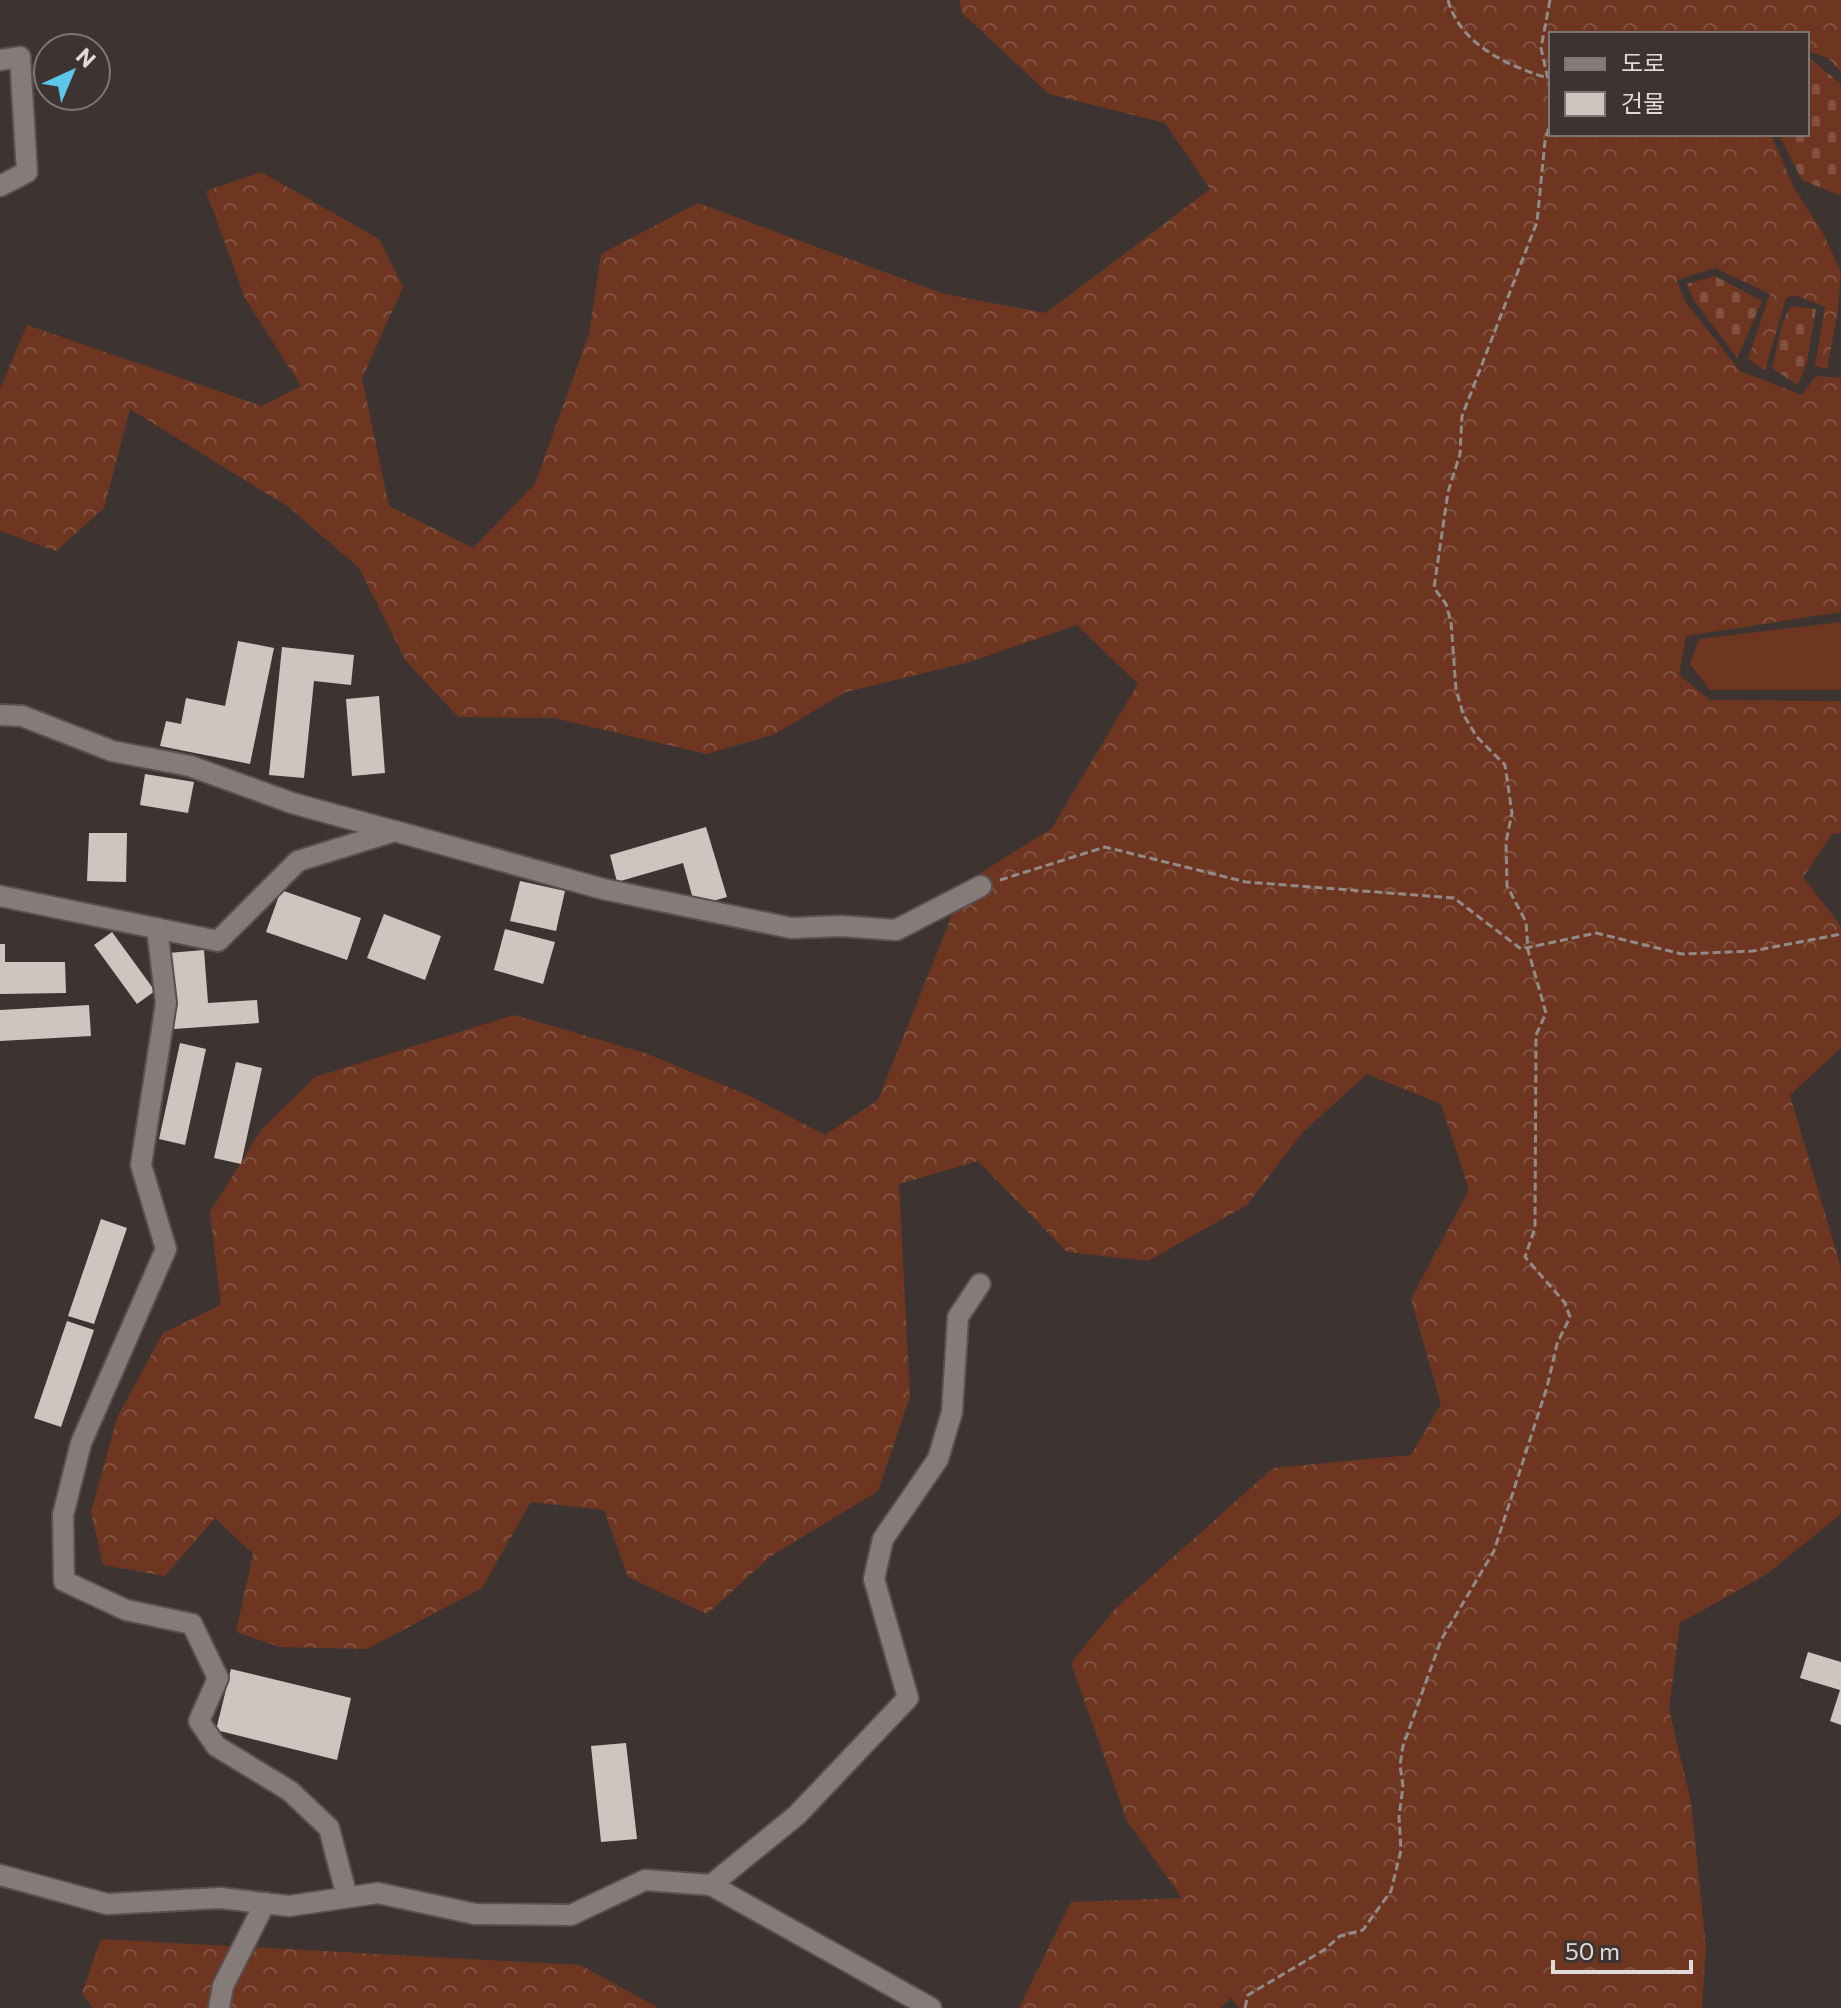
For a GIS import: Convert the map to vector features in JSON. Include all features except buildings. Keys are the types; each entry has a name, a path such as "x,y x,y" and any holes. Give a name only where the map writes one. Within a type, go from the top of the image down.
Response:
{"street":[{"path":"0,60 20,57 27,172 0,186"},
{"path":"0,715 22,716 112,751 190,766 292,803 603,889 791,928 841,926 896,930 981,886"},
{"path":"0,896 218,941 298,861 395,831"},
{"path":"157,928 166,1003 141,1165 166,1249 81,1443 63,1515 64,1581 126,1610 192,1624 218,1678 199,1721 216,1746 290,1791 329,1828 347,1897"},
{"path":"711,1885 797,1815 908,1698 874,1579 883,1539 938,1459 952,1412 958,1317 980,1284"},
{"path":"0,1875 10,1875 107,1904 220,1898 289,1906 378,1893 475,1914 571,1915 645,1880 711,1885 931,2008"},
{"path":"219,2008 223,1986 265,1903"}],"path":[{"path":"1448,0 1453,18 1471,40 1505,63 1547,78"},
{"path":"1549,86 1541,48 1550,0"},
{"path":"1245,2008 1248,1995 1324,1950 1340,1936 1363,1930 1391,1891 1401,1850 1399,1817 1403,1786 1400,1765 1403,1746 1441,1640 1494,1551 1547,1387 1557,1344 1570,1317 1565,1303 1528,1265 1525,1257 1535,1228 1536,1035 1546,1013 1528,948 1526,922 1507,886 1506,842 1512,803 1505,765 1477,737 1463,714 1454,675 1451,622 1446,604 1434,588 1448,492 1460,454 1462,416 1537,222 1549,127"},
{"path":"981,886 1105,847 1246,882 1454,898 1521,949 1596,933 1682,954 1753,951 1841,934"}],"green space":[{"path":"959,0 1841,0 1841,72 1828,58 1809,52 1809,32 1549,32 1549,136 1772,136 1794,188 1824,235 1841,272 1838,310 1827,369 1815,366 1825,307 1795,295 1786,298 1765,370 1748,359 1770,294 1715,268 1677,280 1684,300 1740,371 1802,395 1816,376 1841,378 1841,612 1686,636 1679,675 1710,700 1841,701 1841,833 1832,834 1803,877 1841,926 1841,1048 1790,1095 1841,1268 1841,1514 1767,1574 1680,1623 1669,1709 1691,1802 1706,1947 1702,2008 1239,2008 1231,1998 1221,2008 1019,2008 1071,1902 1182,1898 1127,1821 1071,1663 1115,1609 1273,1468 1411,1455 1441,1404 1411,1299 1469,1190 1441,1104 1367,1074 1302,1133 1247,1205 1148,1261 1067,1252 978,1161 899,1184 910,1397 878,1491 771,1556 707,1614 628,1577 604,1510 531,1502 482,1588 367,1649 280,1647 236,1632 253,1554 215,1518 165,1576 103,1565 91,1512 117,1418 163,1333 221,1305 210,1212 262,1129 315,1077 514,1015 645,1053 750,1096 825,1135 878,1100 965,883 1052,828 1138,684 1077,625 969,662 846,692 775,734 706,754 554,718 458,717 406,661 359,568 290,508 130,409 104,508 56,551 0,531 0,389 27,325 262,406 301,386 245,298 206,191 261,172 379,239 403,287 362,378 389,506 473,548 535,484 589,334 601,254 698,203 944,294 1046,313 1210,189 1165,123 1049,94 962,13"},
{"path":"1809,58 1841,84 1841,196 1802,180 1780,136 1809,136"},
{"path":"1715,276 1762,301 1737,358 1693,299 1687,284"},
{"path":"1791,306 1816,309 1807,362 1798,385 1772,368 1783,322"},
{"path":"1841,622 1841,690 1710,690 1690,664 1699,639"},
{"path":"101,1939 580,1965 659,2008 93,2008 82,1993"}]}
